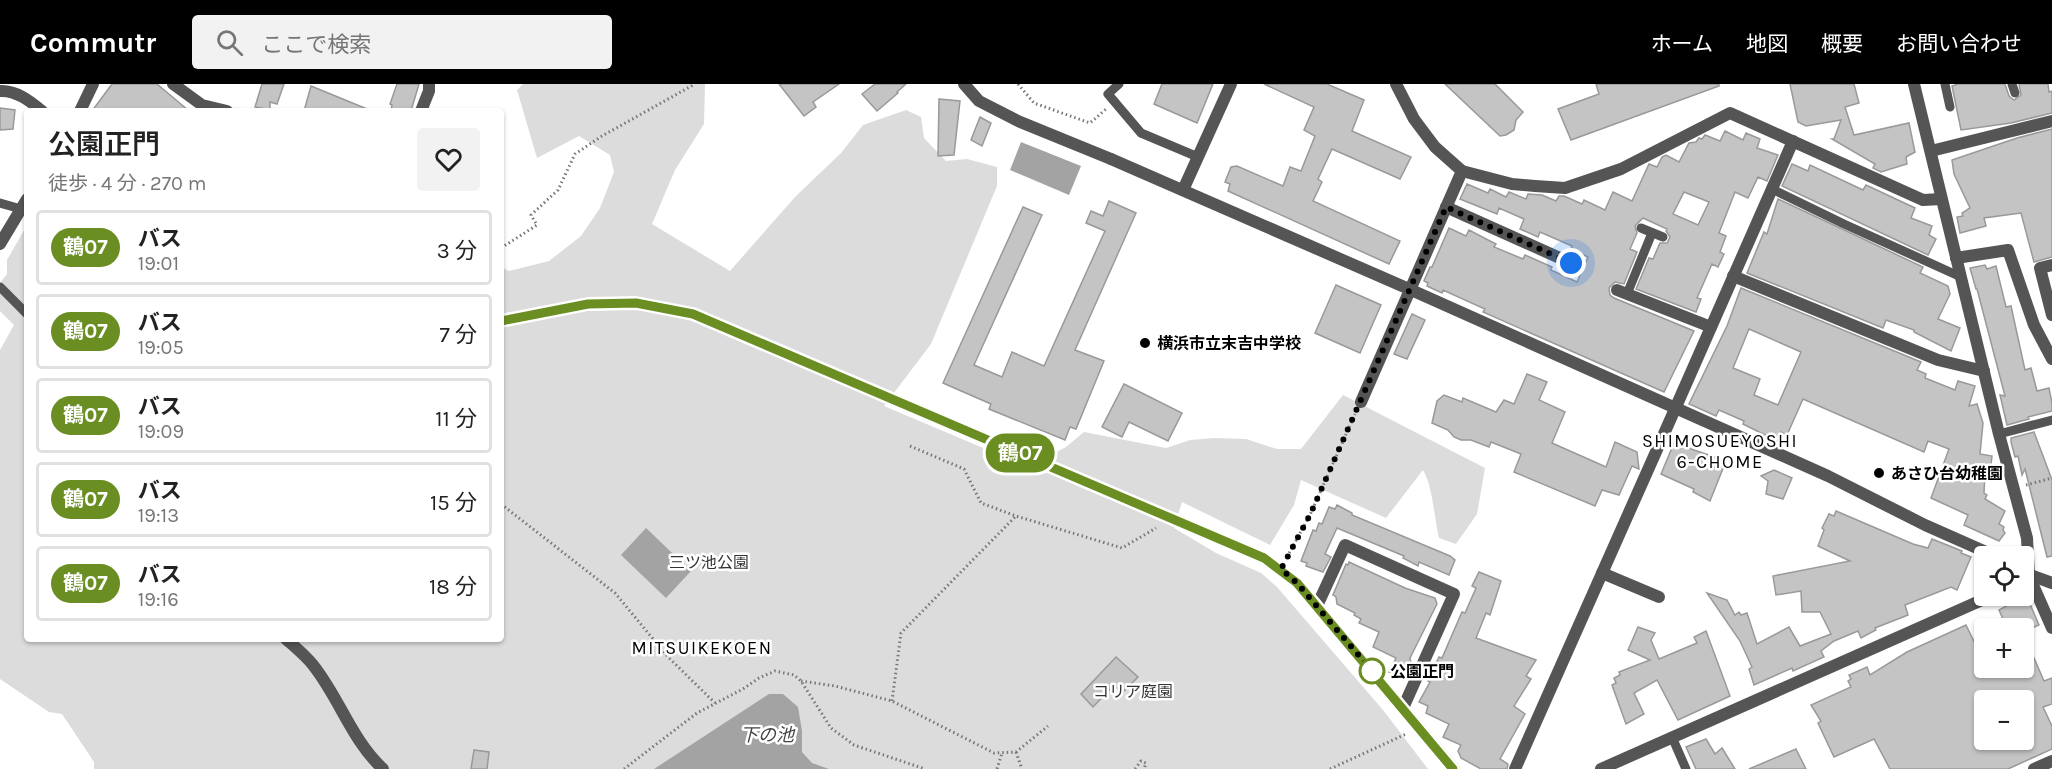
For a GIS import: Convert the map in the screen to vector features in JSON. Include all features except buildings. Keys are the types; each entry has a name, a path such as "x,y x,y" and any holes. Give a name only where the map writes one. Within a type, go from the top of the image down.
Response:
{"street":[{"path":"81,108 93,84"},
{"path":"173,84 202,105 214,108"},
{"path":"422,108 429,91 429,84"},
{"path":"964,84 979,100 1018,121 1409,289 1828,476 1925,525 1974,547"},
{"path":"1183,190 1231,84"},
{"path":"1396,84 1414,119 1435,147 1462,171 1512,184 1564,188 1621,169 1730,113 1923,200 1941,198"},
{"path":"1914,84 1999,434 2027,538 2027,546"},
{"path":"0,91 8,91 29,100 38,108"},
{"path":"1930,150 2052,120"},
{"path":"1515,769 1793,141"},
{"path":"1361,402 1462,171"},
{"path":"0,244 24,204"},
{"path":"1446,207 1571,263"},
{"path":"1956,258 2008,250 2037,330 2052,359"},
{"path":"2037,330 2052,317 2040,268 2052,265"},
{"path":"1733,276 1938,360 1984,371"},
{"path":"1622,292 1711,327"},
{"path":"504,320 588,304 636,303 693,314 1264,558 1297,583 1454,769"},
{"path":"1317,606 1345,545 1454,594 1403,708"},
{"path":"1602,573 1659,597"},
{"path":"2034,578 2052,583"},
{"path":"2034,593 2052,628"},
{"path":"1606,768 1672,736 1789,687 1974,604"},
{"path":"289,642 312,663 357,739 383,769"},
{"path":"2034,769 2052,761"}],"lane":[{"path":"1119,84 1108,94 1141,133 1198,157"},
{"path":"1946,84 1950,107"},
{"path":"1772,189 1961,277"},
{"path":"0,203 24,204"},
{"path":"1641,228 1663,237"},
{"path":"1622,292 1652,233"},
{"path":"0,287 24,311"},
{"path":"1999,434 2052,420"},
{"path":"1672,736 1686,769"}],"path":[{"path":"504,246 537,225 531,215 558,190 575,154 602,136 695,84"},
{"path":"1018,84 1034,103 1090,123 1114,102"},
{"path":"1281,569 1310,515 1361,402"},
{"path":"910,446 964,469 981,503 1122,548 1170,519"},
{"path":"2028,484 2052,478"},
{"path":"504,506 615,593 668,657 715,703"},
{"path":"892,701 901,633 1016,516"},
{"path":"624,769 697,713 775,672 794,675 801,681 831,728 854,745 925,769"},
{"path":"801,681 835,686 892,701 994,753 1016,752 1048,726"},
{"path":"1330,769 1407,733"},
{"path":"1016,752 1022,769"},
{"path":"997,769 1002,753"},
{"path":"1135,769 1141,761 1146,763 1143,769"}],"green space":[{"name":"三ツ池公園","path":"523,84 705,84 704,124 675,170 652,224 730,271 795,197 841,153 863,125 906,110 921,117 924,138 946,161 967,159 997,167 997,186 931,344 884,406 1028,467 1066,447 1084,432 1166,448 1190,440 1215,438 1246,439 1277,449 1301,449 1343,395 1485,468 1477,514 1456,544 1439,538 1431,493 1423,470 1386,518 1301,480 1294,505 1270,545 1182,502 1174,528 1216,553 1261,573 1277,587 1383,710 1428,769 94,769 94,762 62,714 49,712 0,679 0,350 14,325 0,311 0,283 7,274 7,260 24,230 24,642 504,642 504,268 509,271 549,261 581,236 600,208 614,172 610,155 579,136 537,158 517,90"}],"water":[{"path":"1021,142 1081,166 1069,195 1010,170"},
{"path":"646,528 691,571 666,598 621,555"},
{"name":"下の池","path":"769,694 783,694 798,707 802,731 802,752 812,763 829,769 654,769"}],"bus line":[{"name":"鶴07","path":"504,320 588,304 636,303 693,314 1264,558 1297,583 1453,769"}],"place":[{"name":"横浜市立末吉中学校","path":"1145,343"},
{"name":"あさひ台幼稚園","path":"1879,473"},
{"name":"公園正門","path":"1372,671"}],"district":[{"name":"SHIMOSUEYOSHI 6-CHOME","path":"1720,451"},
{"name":"MITSUIKEKOEN","path":"702,648"}],"route":[{"path":"1372,671 1297,583 1281,569 1310,515 1446,207 1571,263"}],"park label":[{"name":"コリア庭園","path":"1133,691"}]}
